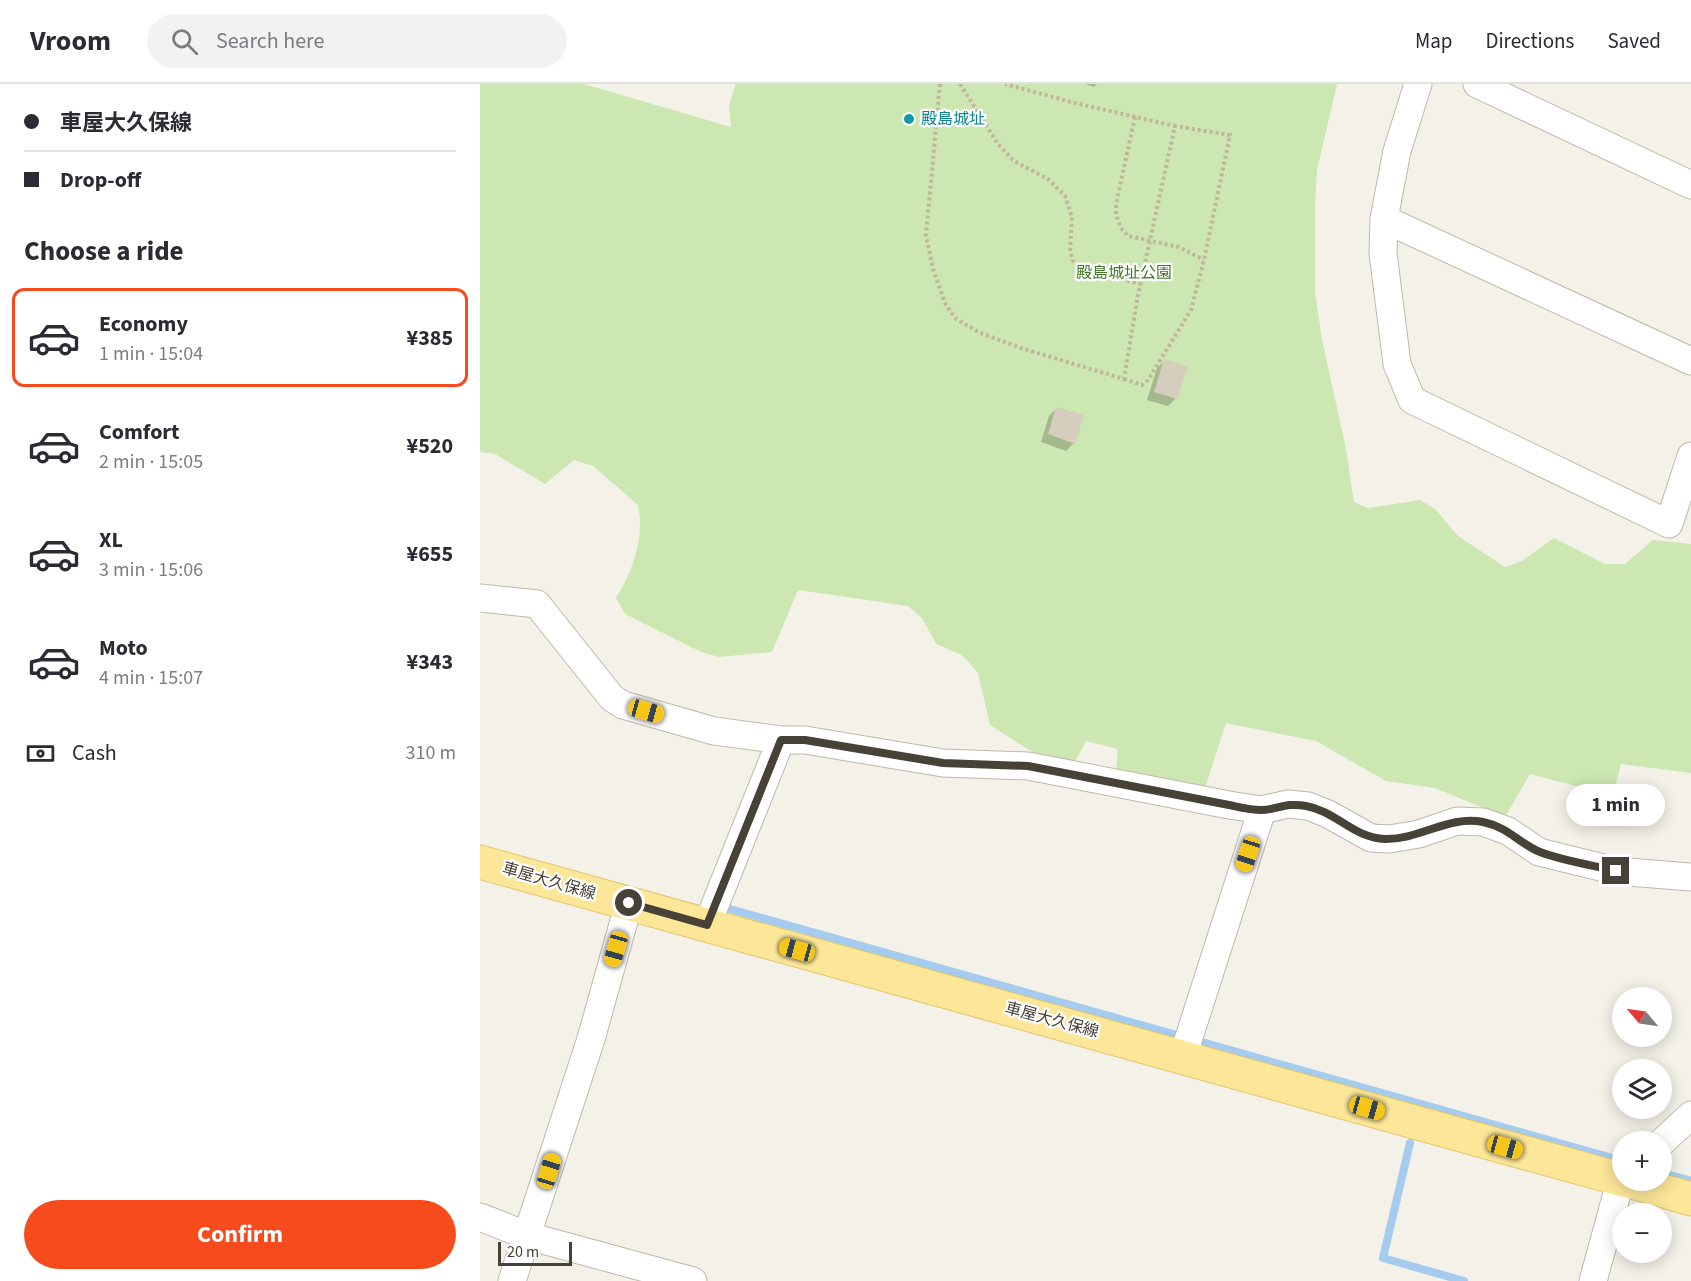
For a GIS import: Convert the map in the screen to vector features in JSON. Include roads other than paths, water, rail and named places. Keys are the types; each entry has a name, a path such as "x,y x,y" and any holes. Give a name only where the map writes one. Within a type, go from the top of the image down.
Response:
{"main road":[{"name":"車屋大久保線","path":"480,862 707,925 1187,1043 1612,1176"},
{"name":"車屋大久保線","path":"1664,1191 1691,1199"}],"street":[{"path":"1418,84 1397,151 1384,219 1383,253 1397,364 1412,400 1669,524 1691,456"},
{"path":"1477,84 1691,185"},
{"path":"1384,219 1691,361"},
{"path":"480,598 537,604 612,698 624,705 714,731 781,740 805,740 943,763 1028,766 1262,810 1288,804 1308,806 1328,814 1371,838 1389,839 1419,834 1457,821 1483,822 1508,831 1539,852 1616,871 1691,877"},
{"path":"707,925 781,740"},
{"path":"1187,1043 1262,810"},
{"path":"512,1281 591,1040 629,903"},
{"path":"1672,1133 1691,1115"},
{"path":"1593,1281 1619,1191"},
{"path":"480,1217 528,1236 693,1281"}],"waterway":[{"path":"723,907 1612,1158"},
{"path":"1410,1143 1383,1258 1464,1281"},
{"path":"1672,1176 1691,1181"}],"place":[{"name":"殿島城址","path":"909,119"}],"park label":[{"name":"殿島城址公園","path":"1124,273"}]}
